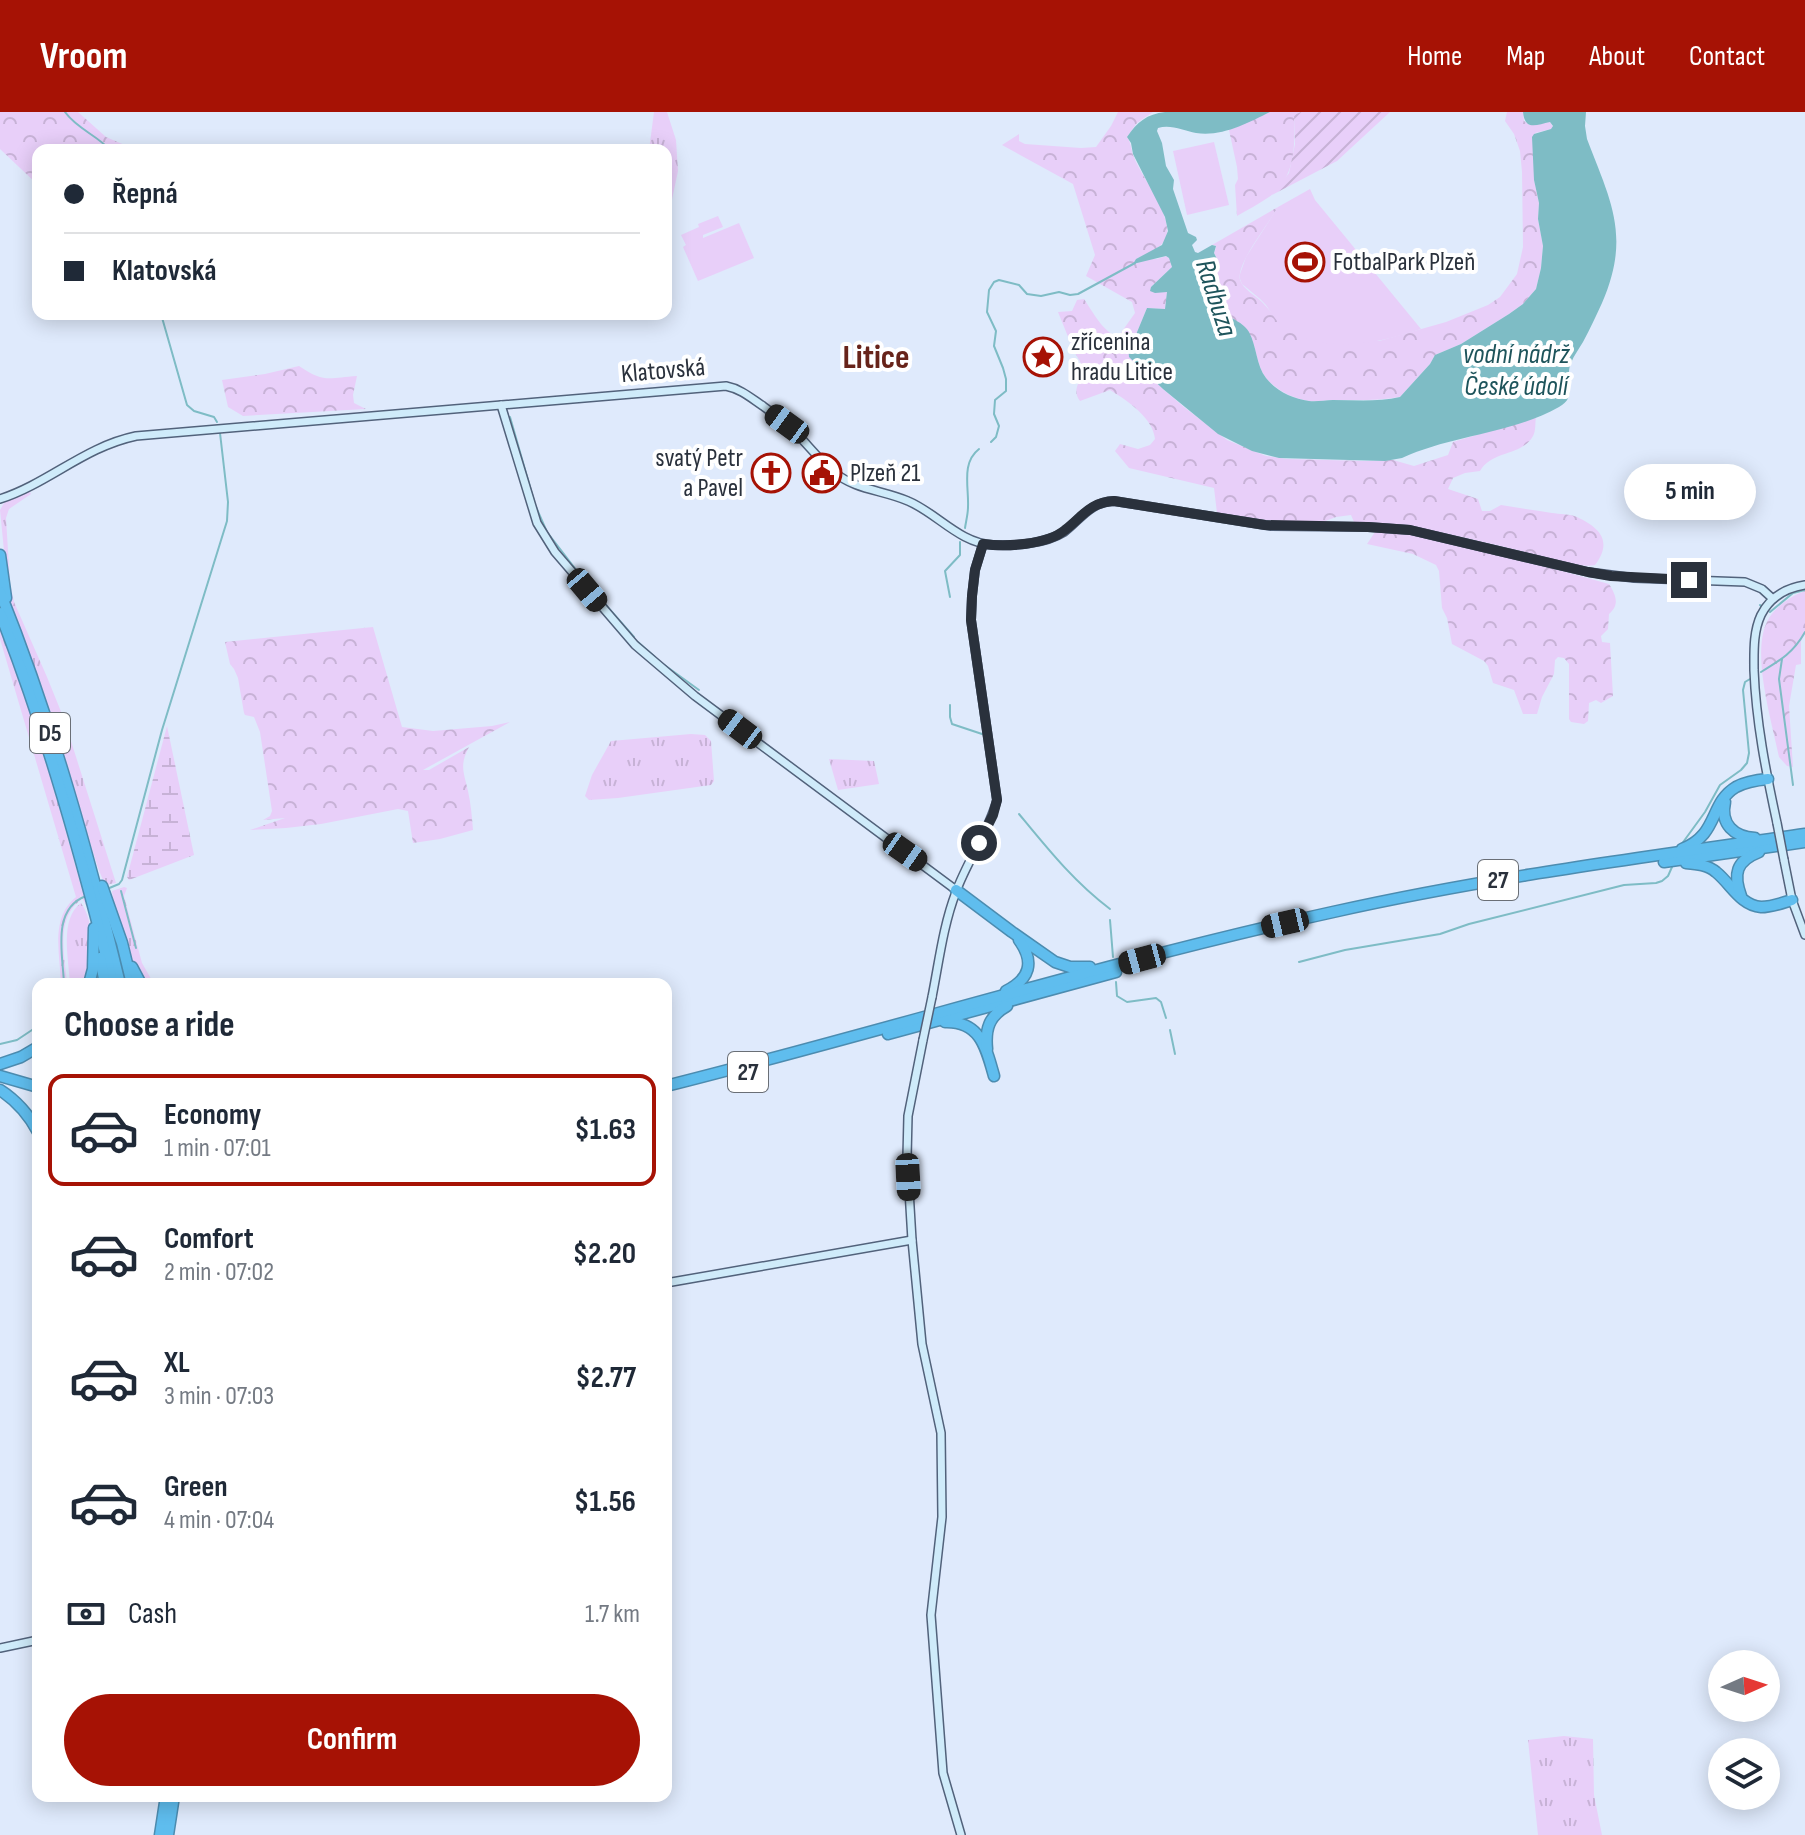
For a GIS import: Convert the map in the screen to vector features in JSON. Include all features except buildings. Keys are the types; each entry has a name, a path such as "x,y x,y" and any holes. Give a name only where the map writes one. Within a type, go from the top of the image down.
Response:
{"highway":[{"path":"0,555 4,613"},
{"name":"D5","path":"0,592 10,639 96,897 112,978"},
{"name":"D5","path":"4,613 54,744 118,978"},
{"path":"0,624 10,639"},
{"path":"1641,858 1693,844 1706,832 1726,796 1740,785 1768,779"},
{"path":"1726,796 1724,816 1734,832 1751,838 1788,837"},
{"name":"27","path":"672,1084 1124,963 1336,911 1485,882 1805,834"},
{"path":"1742,898 1736,877 1746,858 1760,851 1805,843"},
{"name":"27","path":"672,1091 1197,951 1336,918 1486,889 1805,843"},
{"path":"1657,863 1682,862 1708,867 1742,898 1760,907 1792,900"},
{"path":"956,890 1055,962 1081,968 1124,963"},
{"path":"91,978 96,897"},
{"path":"96,897 138,978"},
{"path":"94,922 104,978"},
{"path":"982,1001 1018,984 1026,975 1028,955 1012,932"},
{"path":"122,943 131,978"},
{"path":"994,1076 986,1036 994,1015 1035,995"},
{"path":"919,1026 961,1023 976,1033 987,1051"},
{"path":"0,1064 32,1051"},
{"path":"0,1076 32,1085"},
{"path":"0,1083 32,1092"},
{"path":"0,1090 20,1106 32,1123"},
{"path":"160,1835 165,1802"},
{"path":"168,1835 173,1802"}],"street":[{"name":"Klatovská","path":"0,499 28,488 97,448 136,436 719,387 735,388 751,397 787,424 843,479 904,499 962,536 983,544 1015,544 1052,537 1067,529 1089,508 1114,501 1265,525 1410,530 1608,576 1745,582 1762,589 1773,599"},
{"path":"501,405 537,523 555,552 635,645 695,696 956,890"},
{"path":"961,1835 943,1773 931,1615 942,1517 941,1433 922,1344 907,1157 908,1116 947,919 956,890 993,815 997,800 971,620 975,570 983,544"},
{"path":"1805,585 1787,590 1773,599 1760,617 1754,641 1755,701 1768,779 1792,900 1805,935"},
{"path":"672,1282 912,1240"},
{"path":"0,1648 32,1641"}],"green space":[{"path":"0,112 78,112 106,137 122,144 32,144 32,179 0,149"},
{"path":"654,112 667,112 676,140 678,171 672,200 672,144 650,144"},
{"path":"1118,112 1153,112 1137,123 1127,137 1161,208 1167,229 1161,245 1136,259 1166,256 1172,267 1151,287 1167,292 1165,309 1147,308 1128,346 1163,389 1227,440 1266,456 1287,459 1393,460 1414,466 1448,455 1453,442 1536,417 1534,434 1522,447 1492,459 1480,471 1453,478 1448,489 1478,499 1482,511 1490,511 1501,505 1577,517 1601,536 1603,549 1595,565 1569,564 1418,528 1354,522 1351,515 1320,523 1217,513 1214,488 1129,468 1115,451 1120,444 1138,449 1150,445 1155,439 1150,424 1110,390 1080,401 1077,389 1084,369 1058,312 1072,311 1077,300 1084,299 1103,326 1118,337 1135,313 1132,302 1086,276 1095,255 1073,184 1002,145 1019,134 1019,141 1025,144 1096,147"},
{"path":"1270,112 1301,112 1294,116 1294,149 1289,170 1278,189 1269,197 1237,216 1237,167 1229,130"},
{"path":"1301,112 1390,112 1337,161 1272,195 1289,173 1295,144 1294,115"},
{"path":"1507,112 1523,112 1524,121 1530,125 1550,122 1553,127 1535,133 1534,180 1543,246 1536,289 1509,314 1461,344 1435,355 1400,397 1309,401 1291,396 1275,386 1263,373 1249,333 1220,311 1213,301 1213,272 1218,261 1214,253 1215,245 1212,245 1278,207 1248,253 1240,280 1289,329 1379,341 1446,322 1488,305 1500,297 1517,274 1523,247 1520,151 1505,121"},
{"path":"1214,142 1229,205 1187,215 1173,151"},
{"name":"FotbalPark Plzeň","path":"1310,189 1315,200 1421,329 1368,342 1332,344 1314,341 1282,325 1263,302 1242,284 1240,274 1246,257 1278,207"},
{"path":"718,216 723,227 703,235 703,238 739,223 754,258 698,281 681,235"},
{"path":"299,366 321,377 357,376 354,403 366,409 243,416 228,407 222,380"},
{"path":"29,490 31,494 9,509 6,518 14,602 64,719 116,883 105,885 98,868 45,700 9,601 0,510 4,503"},
{"path":"1375,532 1423,537 1609,584 1616,603 1609,614 1608,629 1601,636 1602,642 1610,643 1613,696 1601,703 1596,700 1589,703 1588,721 1584,724 1571,722 1569,664 1558,657 1537,714 1523,714 1514,690 1493,683 1484,661 1452,644 1442,608 1436,565 1413,554 1367,544"},
{"path":"1805,591 1801,664 1796,665 1789,706 1793,767 1787,766 1779,757 1764,688 1761,652 1770,617 1783,603"},
{"path":"373,627 402,727 433,731 510,722 423,770 429,770 469,747 463,769 473,830 413,843 408,811 398,809 321,824 250,830 285,818 263,820 272,811 260,732 254,717 244,713 238,678 230,664 225,642"},
{"path":"0,629 43,750 87,907 80,894 81,900 73,908 65,927 66,978 61,978 58,937 63,915 76,897 0,639"},
{"path":"167,726 194,855 129,880 127,877"},
{"path":"705,735 711,741 714,781 711,785 618,798 589,800 585,796 592,775 611,741"},
{"path":"829,759 874,761 879,784 838,790"},
{"path":"127,888 124,896 142,963 151,978 141,978 129,952 112,891"},
{"path":"81,903 89,921 91,952 88,978 69,978 68,929 74,910"},
{"path":"1564,1736 1593,1739 1594,1795 1602,1835 1538,1835 1528,1740"}],"water":[{"name":"vodní nádrž České údolí","path":"1165,112 1270,112 1215,133 1196,133 1168,127 1158,128 1157,131 1188,233 1197,240 1192,245 1195,252 1216,246 1214,253 1218,261 1213,272 1213,301 1224,314 1249,332 1260,367 1270,383 1291,396 1315,401 1400,397 1435,355 1461,344 1523,304 1536,289 1543,246 1532,137 1553,126 1550,122 1529,124 1523,112 1586,112 1587,139 1604,182 1614,220 1615,258 1602,303 1571,363 1570,392 1565,403 1521,423 1385,461 1279,458 1252,451 1218,434 1129,357 1128,346 1147,308 1165,309 1167,292 1150,291 1172,267 1166,256 1133,264 1136,259 1162,245 1168,231 1165,217 1127,137 1143,120"}],"waterway":[{"path":"65,112 103,144"},
{"path":"991,442 999,426 994,414 995,400 1006,391 1006,379 994,346 996,331 987,312 989,290 994,282 999,280 1019,285 1027,294 1078,294 1135,263"},
{"path":"163,320 187,405 194,411 214,417 217,422"},
{"path":"510,417 534,501"},
{"path":"107,889 122,880 162,730 227,521 228,502 220,433"},
{"path":"965,528 968,468 979,449"},
{"path":"536,507 547,532 587,584"},
{"path":"950,597 945,571 960,555 960,542"},
{"path":"1770,612 1793,593 1805,590"},
{"path":"605,604 634,637"},
{"path":"1761,672 1786,655 1805,632"},
{"path":"638,642 655,657"},
{"path":"1782,659 1779,679 1793,785"},
{"path":"663,664 699,690"},
{"path":"1681,845 1720,785 1747,763 1749,753 1743,690 1745,682 1750,679"},
{"path":"950,705 952,724 982,734"},
{"path":"1019,814 1073,876 1110,909"},
{"path":"1299,962 1345,950 1440,934 1624,885 1656,883 1668,876 1672,867"},
{"path":"121,891 136,948"},
{"path":"64,978 63,922 75,902 86,896"},
{"path":"1110,920 1113,957"},
{"path":"1116,982 1117,996 1127,1002 1156,998 1161,1002 1166,1018"},
{"path":"0,1044 17,1040 32,1030"},
{"path":"1170,1030 1175,1054"}],"place":[{"name":"FotbalPark Plzeň","path":"1305,262"},
{"name":"zřícenina hradu Litice","path":"1043,357"},
{"name":"svatý Petr a Pavel","path":"771,473"},
{"name":"Plzeň 21","path":"822,473"}],"district":[{"name":"Litice","path":"876,357"}],"route":[{"path":"979,843 997,800 971,620 975,570 983,544 1015,544 1059,535 1089,508 1114,501 1285,527 1410,530 1588,572 1689,580"}],"water label":[{"name":"Radbuza","path":"1216,298"}]}
